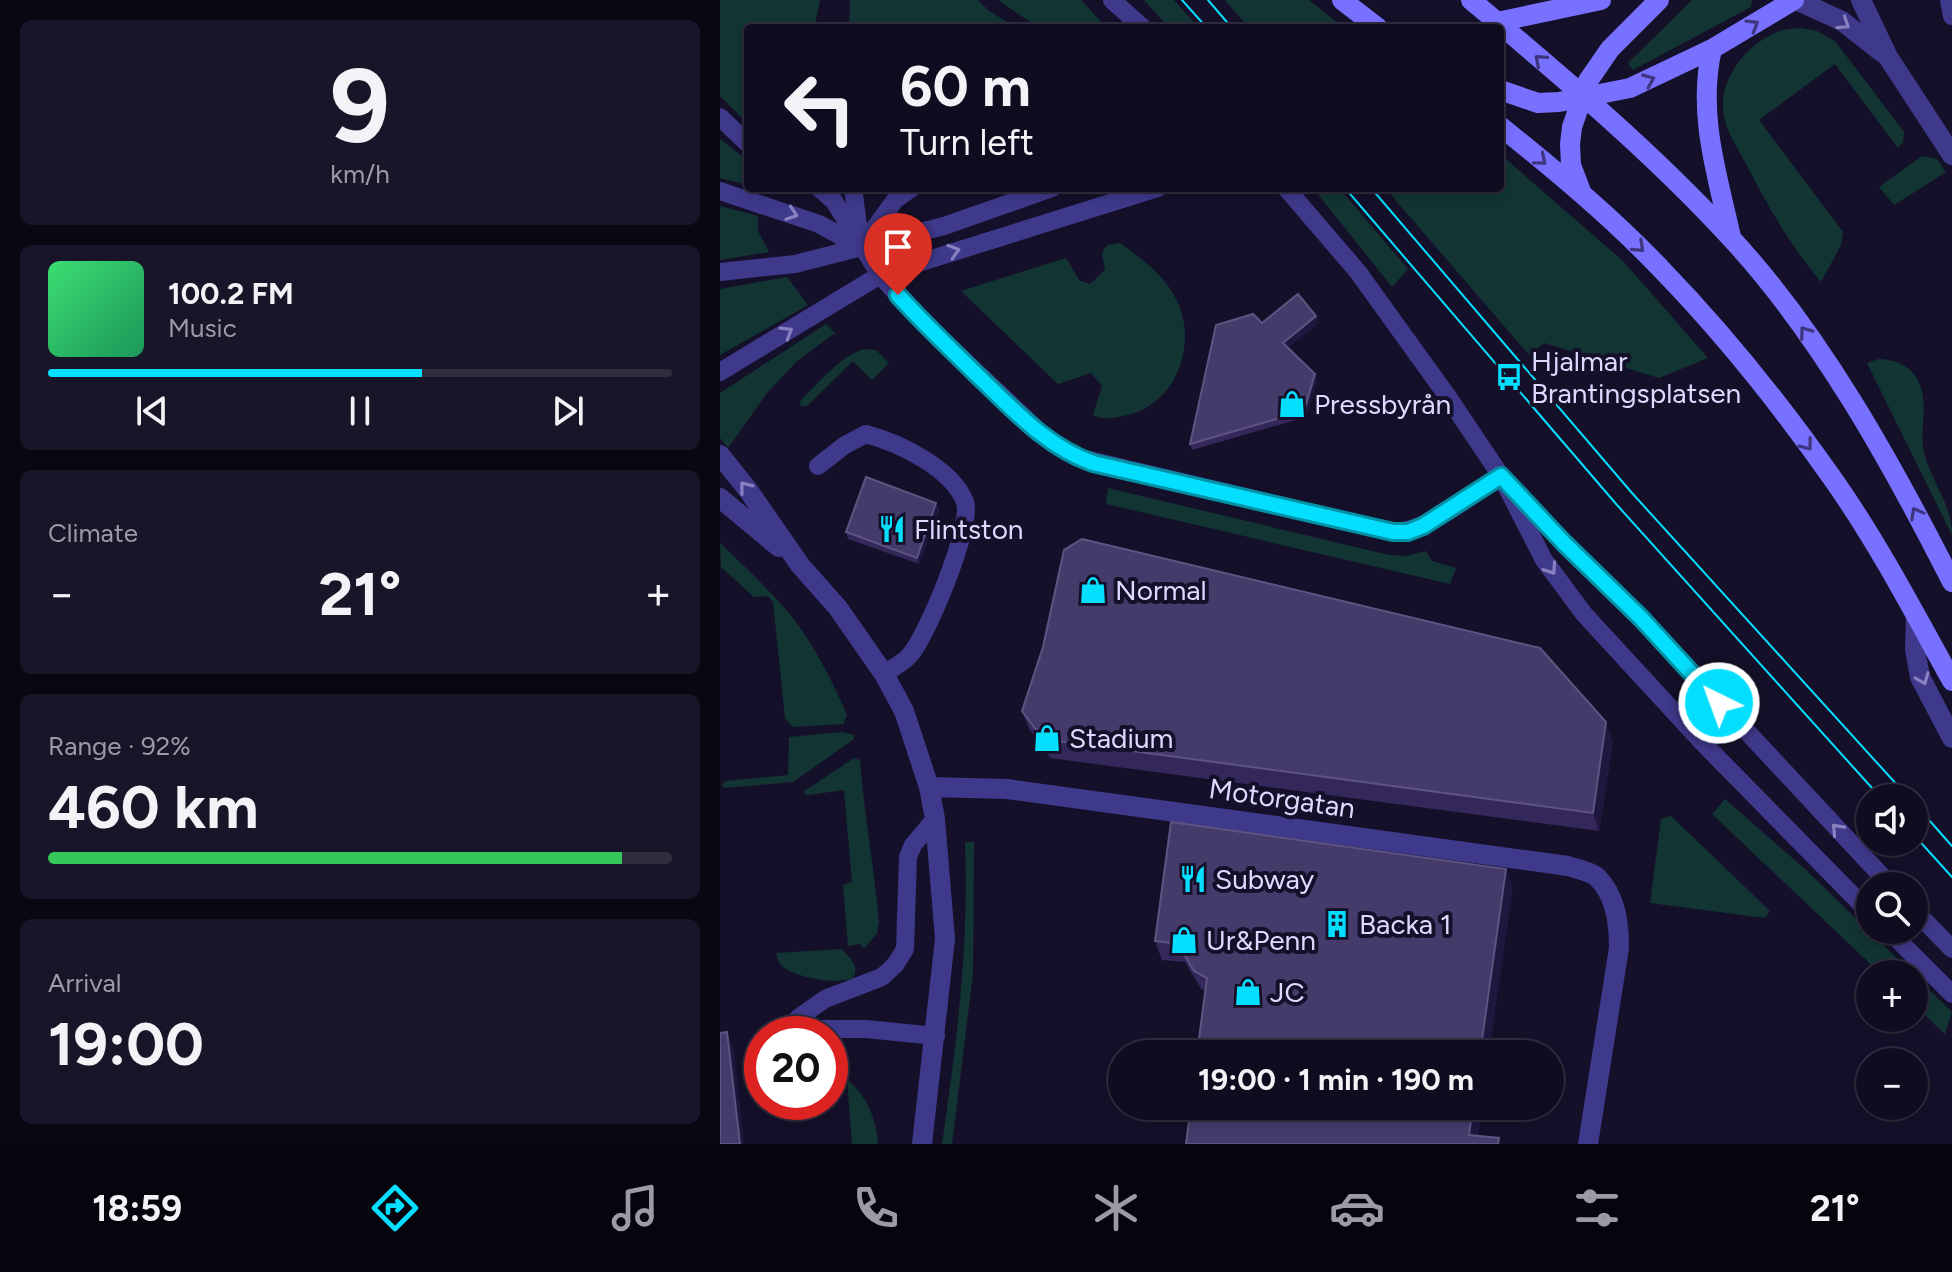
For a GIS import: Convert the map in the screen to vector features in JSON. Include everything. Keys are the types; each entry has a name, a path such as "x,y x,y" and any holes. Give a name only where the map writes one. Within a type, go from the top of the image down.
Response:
{"main road":[{"path":"1342,0 1375,24"},
{"path":"1471,0 1499,24"},
{"path":"1497,22 1601,0"},
{"path":"1582,194 1571,165 1570,144 1572,127 1583,97 1596,66 1659,0"},
{"path":"1504,91 1538,103 1630,88 1712,49 1795,0"},
{"path":"1504,28 1647,153 1731,237 1767,281 1849,396 1921,521 1952,582"},
{"path":"1712,49 1705,77 1707,133 1731,237"},
{"path":"1504,129 1582,194 1662,269 1731,346 1835,483 1952,681"}],"street":[{"path":"1795,0 1842,21 1888,57"},
{"path":"1861,0 1888,57 1949,145"},
{"path":"720,455 800,565 838,608 884,674 904,711 929,787 935,819 945,939 922,1144"},
{"path":"720,498 800,565"},
{"path":"1916,616 1915,649 1920,677 1952,738"},
{"name":"Motorgatan","path":"929,787 1007,789 1568,866 1595,876 1612,900 1619,922 1619,948 1588,1144"}],"lane":[{"path":"1112,0 1139,24"},
{"path":"1120,0 1139,24"},
{"path":"1949,0 1952,16"},
{"path":"720,117 744,140"},
{"path":"720,191 819,224 861,247"},
{"path":"824,192 845,215 880,275 916,315 1061,450 1093,463 1393,532 1408,532 1423,526 1501,476"},
{"path":"854,192 861,247"},
{"path":"861,247 889,207 907,192"},
{"path":"720,272 795,264 944,226 1041,192"},
{"path":"720,372 880,275 1145,192"},
{"path":"1289,192 1358,272 1448,397 1501,476 1544,560 1584,614 1710,751 1856,899"},
{"path":"818,466 845,445 866,434 884,439 926,461 952,482 966,504 963,537 937,604 910,656 884,674"},
{"path":"1501,476 1641,618 1878,872"},
{"path":"935,819 913,845 908,857 905,949 895,965 882,977 825,999 798,1018 818,1029 866,1029 936,1036"},
{"path":"1928,924 1952,949"},
{"path":"1902,944 1952,994"}],"green space":[{"path":"720,0 820,0 815,24 744,24 744,120 720,96"},
{"path":"850,0 978,0 1010,24 849,24"},
{"path":"998,0 1081,0 1103,24 1033,24"},
{"path":"1144,0 1174,0 1195,24 1165,24"},
{"path":"1225,0 1309,0 1339,24 1246,24"},
{"path":"1692,0 1752,0 1751,7 1633,70 1628,63"},
{"path":"1801,28 1817,31 1835,41 1904,132 1903,142 1898,148 1835,64 1759,120 1843,232 1841,245 1821,282 1789,239 1763,195 1731,137 1723,107 1727,84 1747,52 1777,32"},
{"path":"720,139 744,158 744,184 720,178"},
{"path":"1922,156 1937,159 1946,172 1894,205 1879,187"},
{"path":"1504,157 1623,261 1708,358 1659,378 1544,343 1529,355 1388,192 1504,192"},
{"path":"1316,192 1342,192 1408,269 1392,287"},
{"path":"720,206 758,216 758,231 769,252 720,260"},
{"path":"1120,243 1148,264 1171,290 1181,311 1185,345 1175,377 1154,402 1140,411 1104,418 1093,415 1102,386 1091,373 1058,384 961,291 1066,258 1079,280 1090,284 1105,270 1102,253 1107,245"},
{"path":"787,277 808,305 720,355 720,289"},
{"path":"826,324 835,333 797,361 767,393 728,448 720,438 720,393"},
{"path":"863,349 876,350 889,363 872,380 853,361 807,406 800,406 801,400 830,371"},
{"path":"1879,359 1903,365 1919,383 1923,400 1924,452 1949,513 1952,535 1867,363"},
{"path":"1108,488 1389,555 1407,556 1426,551 1432,561 1456,568 1450,584 1106,504"},
{"path":"720,543 774,596 801,629 847,715 843,724 793,727 785,718 773,602 768,596 754,597 721,567"},
{"path":"842,732 854,735 854,739 793,782 724,788 722,785 725,781 788,775 789,737"},
{"path":"854,758 860,760 879,922 877,933 864,949 860,944 848,946 843,885 852,882 844,790 808,795 803,792"},
{"path":"1725,799 1856,919 1856,944 1882,944 1899,960 1866,960 1712,814"},
{"path":"1671,816 1770,911 1765,918 1650,903 1661,819"},
{"path":"965,842 974,842 973,974 952,1144 942,1144 961,994"},
{"path":"842,949 853,962 855,974 853,978 837,981 816,979 787,970 776,953"},
{"path":"1928,989 1952,1012 1945,1034 1928,1018"},
{"path":"848,1080 869,1108 878,1144 852,1144"}],"building":[{"path":"1298,294 1316,316 1283,343 1315,374 1304,411 1190,444 1216,325 1253,314 1262,323"},
{"name":"Flintston","path":"866,477 936,503 917,558 846,532"},
{"path":"1082,539 1540,648 1606,722 1593,813 1043,739 1022,711 1043,647 1064,550"},
{"name":"Backa 1","path":"1171,822 1506,869 1482,1040 1199,1040 1207,978 1194,971 1178,944 1155,941"},
{"path":"727,1032 740,1144 720,1144 720,1033"},
{"path":"1189,1120 1471,1120 1469,1135 1499,1138 1498,1144 1186,1144"}],"tram line":[{"path":"1182,0 1203,24"},
{"path":"1208,0 1229,24"},
{"path":"1348,192 1617,505 1868,784"},
{"path":"1374,192 1632,493 1896,784"},
{"path":"1928,819 1952,846"},
{"path":"1928,850 1952,877"}],"place":[{"name":"Hjalmar Brantingsplatsen","path":"1509,377"},
{"name":"Pressbyrån","path":"1292,404"},
{"name":"Flintston","path":"892,529"},
{"name":"Normal","path":"1093,590"},
{"name":"Stadium","path":"1047,738"},
{"name":"Subway","path":"1193,879"},
{"name":"Backa 1","path":"1337,924"},
{"name":"Ur&Penn","path":"1184,940"},
{"name":"JC","path":"1248,992"}],"route":[{"path":"898,295 1044,436 1061,450 1093,463 1393,532 1408,532 1423,526 1501,476 1641,618 1719,703"}]}
